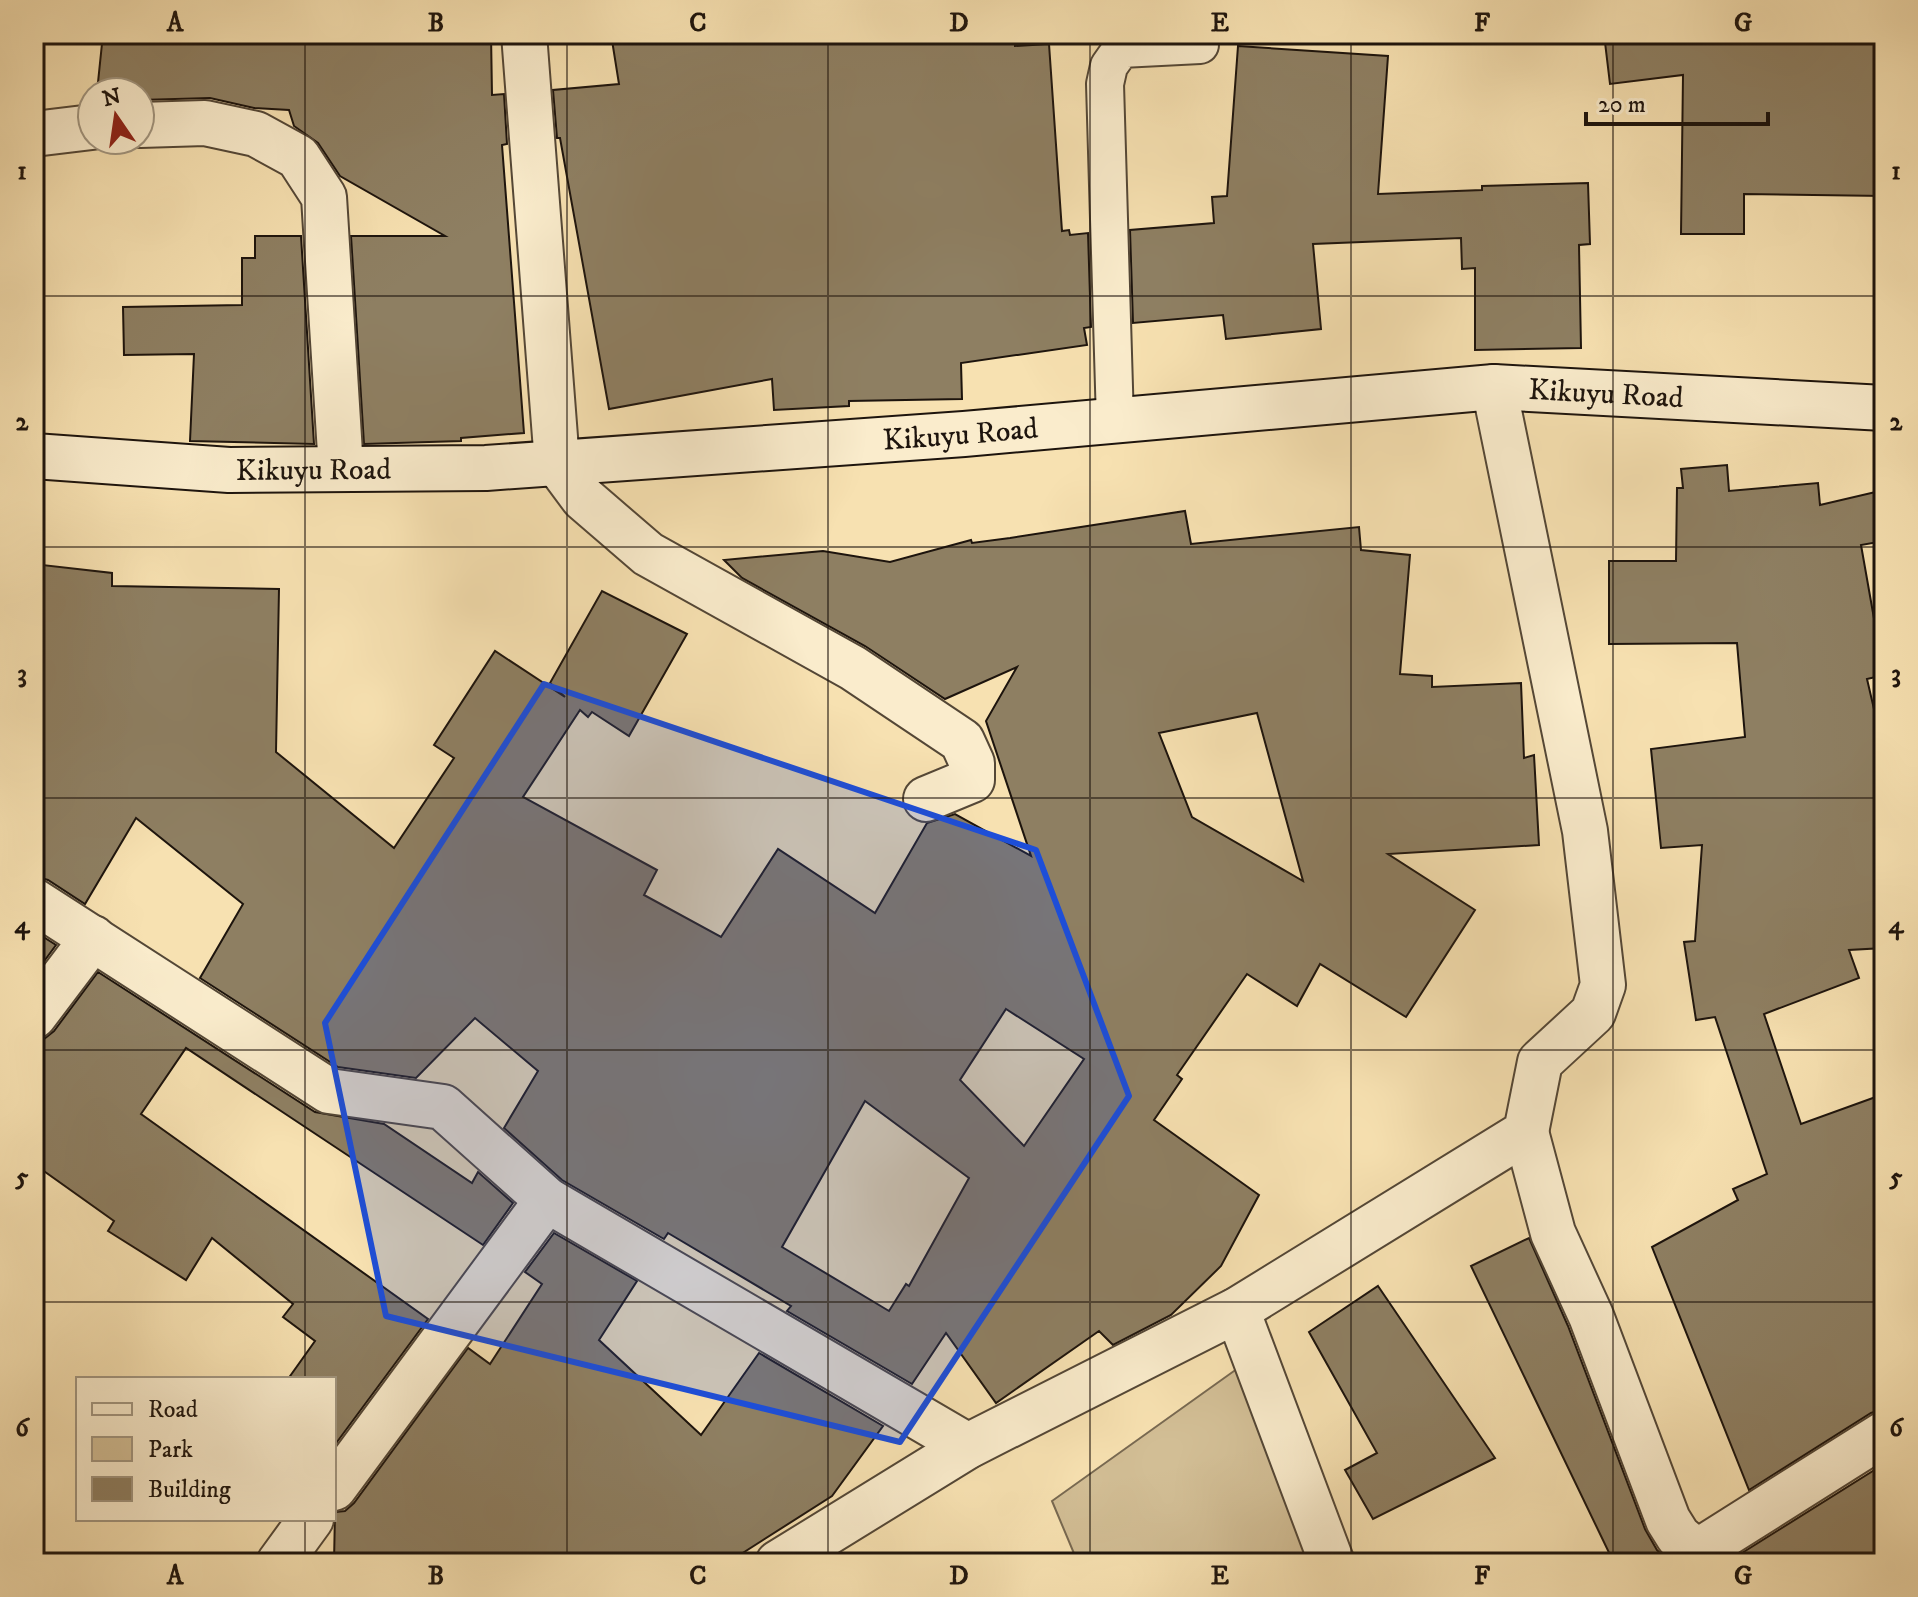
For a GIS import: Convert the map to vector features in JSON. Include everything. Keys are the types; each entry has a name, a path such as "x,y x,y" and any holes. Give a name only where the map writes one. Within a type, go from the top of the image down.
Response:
{"street":[{"path":"524,34 557,463 583,498 648,554 853,668 962,741 972,763 972,780 926,799"},
{"path":"156,125 205,123 256,134 298,157 324,197 341,469"},
{"path":"34,134 76,129"},
{"path":"1494,387 1585,831 1603,985 1593,1013 1540,1062 1526,1132 1553,1233 1591,1316 1668,1520 1678,1536 1697,1552 1884,1434"},
{"name":"Kikuyu Road","path":"34,456 229,470 486,468 1115,421 1494,387 1884,408"},
{"path":"34,901 329,1091 443,1107 547,1200 968,1446"},
{"path":"34,1016 93,938"},
{"path":"778,1563 968,1446 1237,1310 1526,1132"},
{"path":"336,1485 547,1200"},
{"path":"1237,1310 1332,1563"},
{"path":"279,1563 310,1521"}],"lane":[{"path":"1115,421 1105,84 1109,66 1121,49 1200,45"}],"highlighted area":[{"path":"544,684 1036,850 1129,1096 900,1442 386,1316 325,1023"}],"green space":[{"path":"1241,1366 1314,1563 1078,1563 1052,1501"}],"building":[{"path":"103,34 491,34 492,95 504,94 507,144 502,145 524,433 461,438 461,441 364,444 351,236 445,236 340,176 318,143 294,126 289,110 254,108 210,98 156,100 156,76 99,76"},
{"path":"611,34 1015,34 1015,46 1049,44 1062,231 1069,230 1070,235 1088,233 1091,327 1084,328 1087,345 961,363 962,399 849,401 849,406 774,410 772,379 609,409 560,138 557,138 553,90 619,84"},
{"path":"1604,34 1884,34 1884,196 1744,194 1744,234 1681,234 1683,75 1610,84"},
{"path":"1238,46 1388,56 1378,194 1482,190 1482,186 1588,183 1590,244 1579,245 1581,348 1475,350 1475,268 1462,269 1461,238 1313,244 1321,329 1226,339 1223,315 1133,323 1130,230 1214,223 1212,197 1227,196"},
{"path":"255,236 301,236 314,444 190,441 194,354 124,355 123,307 242,305 242,258 255,258"},
{"path":"1727,465 1729,491 1818,483 1820,505 1884,490 1884,541 1861,545 1884,675 1867,679 1884,752 1884,948 1849,950 1859,978 1764,1014 1801,1124 1884,1094 1884,1409 1871,1413 1749,1490 1652,1247 1738,1200 1733,1189 1767,1174 1715,1017 1696,1020 1684,942 1695,941 1702,845 1661,848 1651,749 1745,737 1737,643 1609,644 1609,561 1676,561 1677,488 1683,488 1681,469"},
{"path":"1185,511 1191,544 1359,527 1361,550 1410,555 1400,674 1432,676 1432,687 1521,683 1524,758 1534,755 1539,845 1388,854 1475,910 1406,1017 1320,964 1297,1006 1247,974 1177,1075 1182,1079 1154,1120 1259,1195 1221,1266 1171,1315 1113,1345 1099,1331 996,1403 946,1333 912,1384 787,1311 791,1306 668,1233 664,1239 562,1180 504,1128 538,1071 475,1018 416,1078 338,1067 200,978 243,904 136,818 85,904 48,880 34,876 34,564 112,573 112,586 279,589 276,752 394,848 454,758 434,745 495,651 565,697 550,683 602,591 687,634 629,736 592,712 588,717 580,710 523,797 657,870 644,895 721,937 778,849 875,913 927,823 955,814 1031,856 986,721 1017,667 945,699 865,646 742,578 724,560 823,551 890,562 971,540 972,543","holes":["1257,713 1303,881 1192,817 1159,733","1006,1009 1084,1059 1024,1146 960,1080","865,1101 969,1178 909,1286 906,1284 889,1311 782,1247"]},
{"path":"34,931 56,945 34,975"},
{"path":"98,972 315,1112 384,1124 472,1183 478,1172 513,1203 483,1245 186,1048 141,1114 428,1319 336,1443 336,1377 289,1377 315,1341 283,1317 293,1304 212,1238 186,1280 108,1231 114,1221 34,1164 34,1040 44,1039 54,1031"},
{"path":"554,1233 637,1281 599,1340 701,1435 759,1353 883,1426 832,1496 727,1563 334,1563 336,1512 345,1511 354,1503 468,1348 490,1364 542,1284 525,1272"},
{"path":"1529,1238 1568,1326 1645,1529 1657,1550 1671,1563 1614,1563 1471,1266"},
{"path":"1378,1286 1495,1458 1373,1519 1345,1470 1377,1453 1309,1332"},
{"path":"1884,1464 1884,1563 1726,1563"}]}
